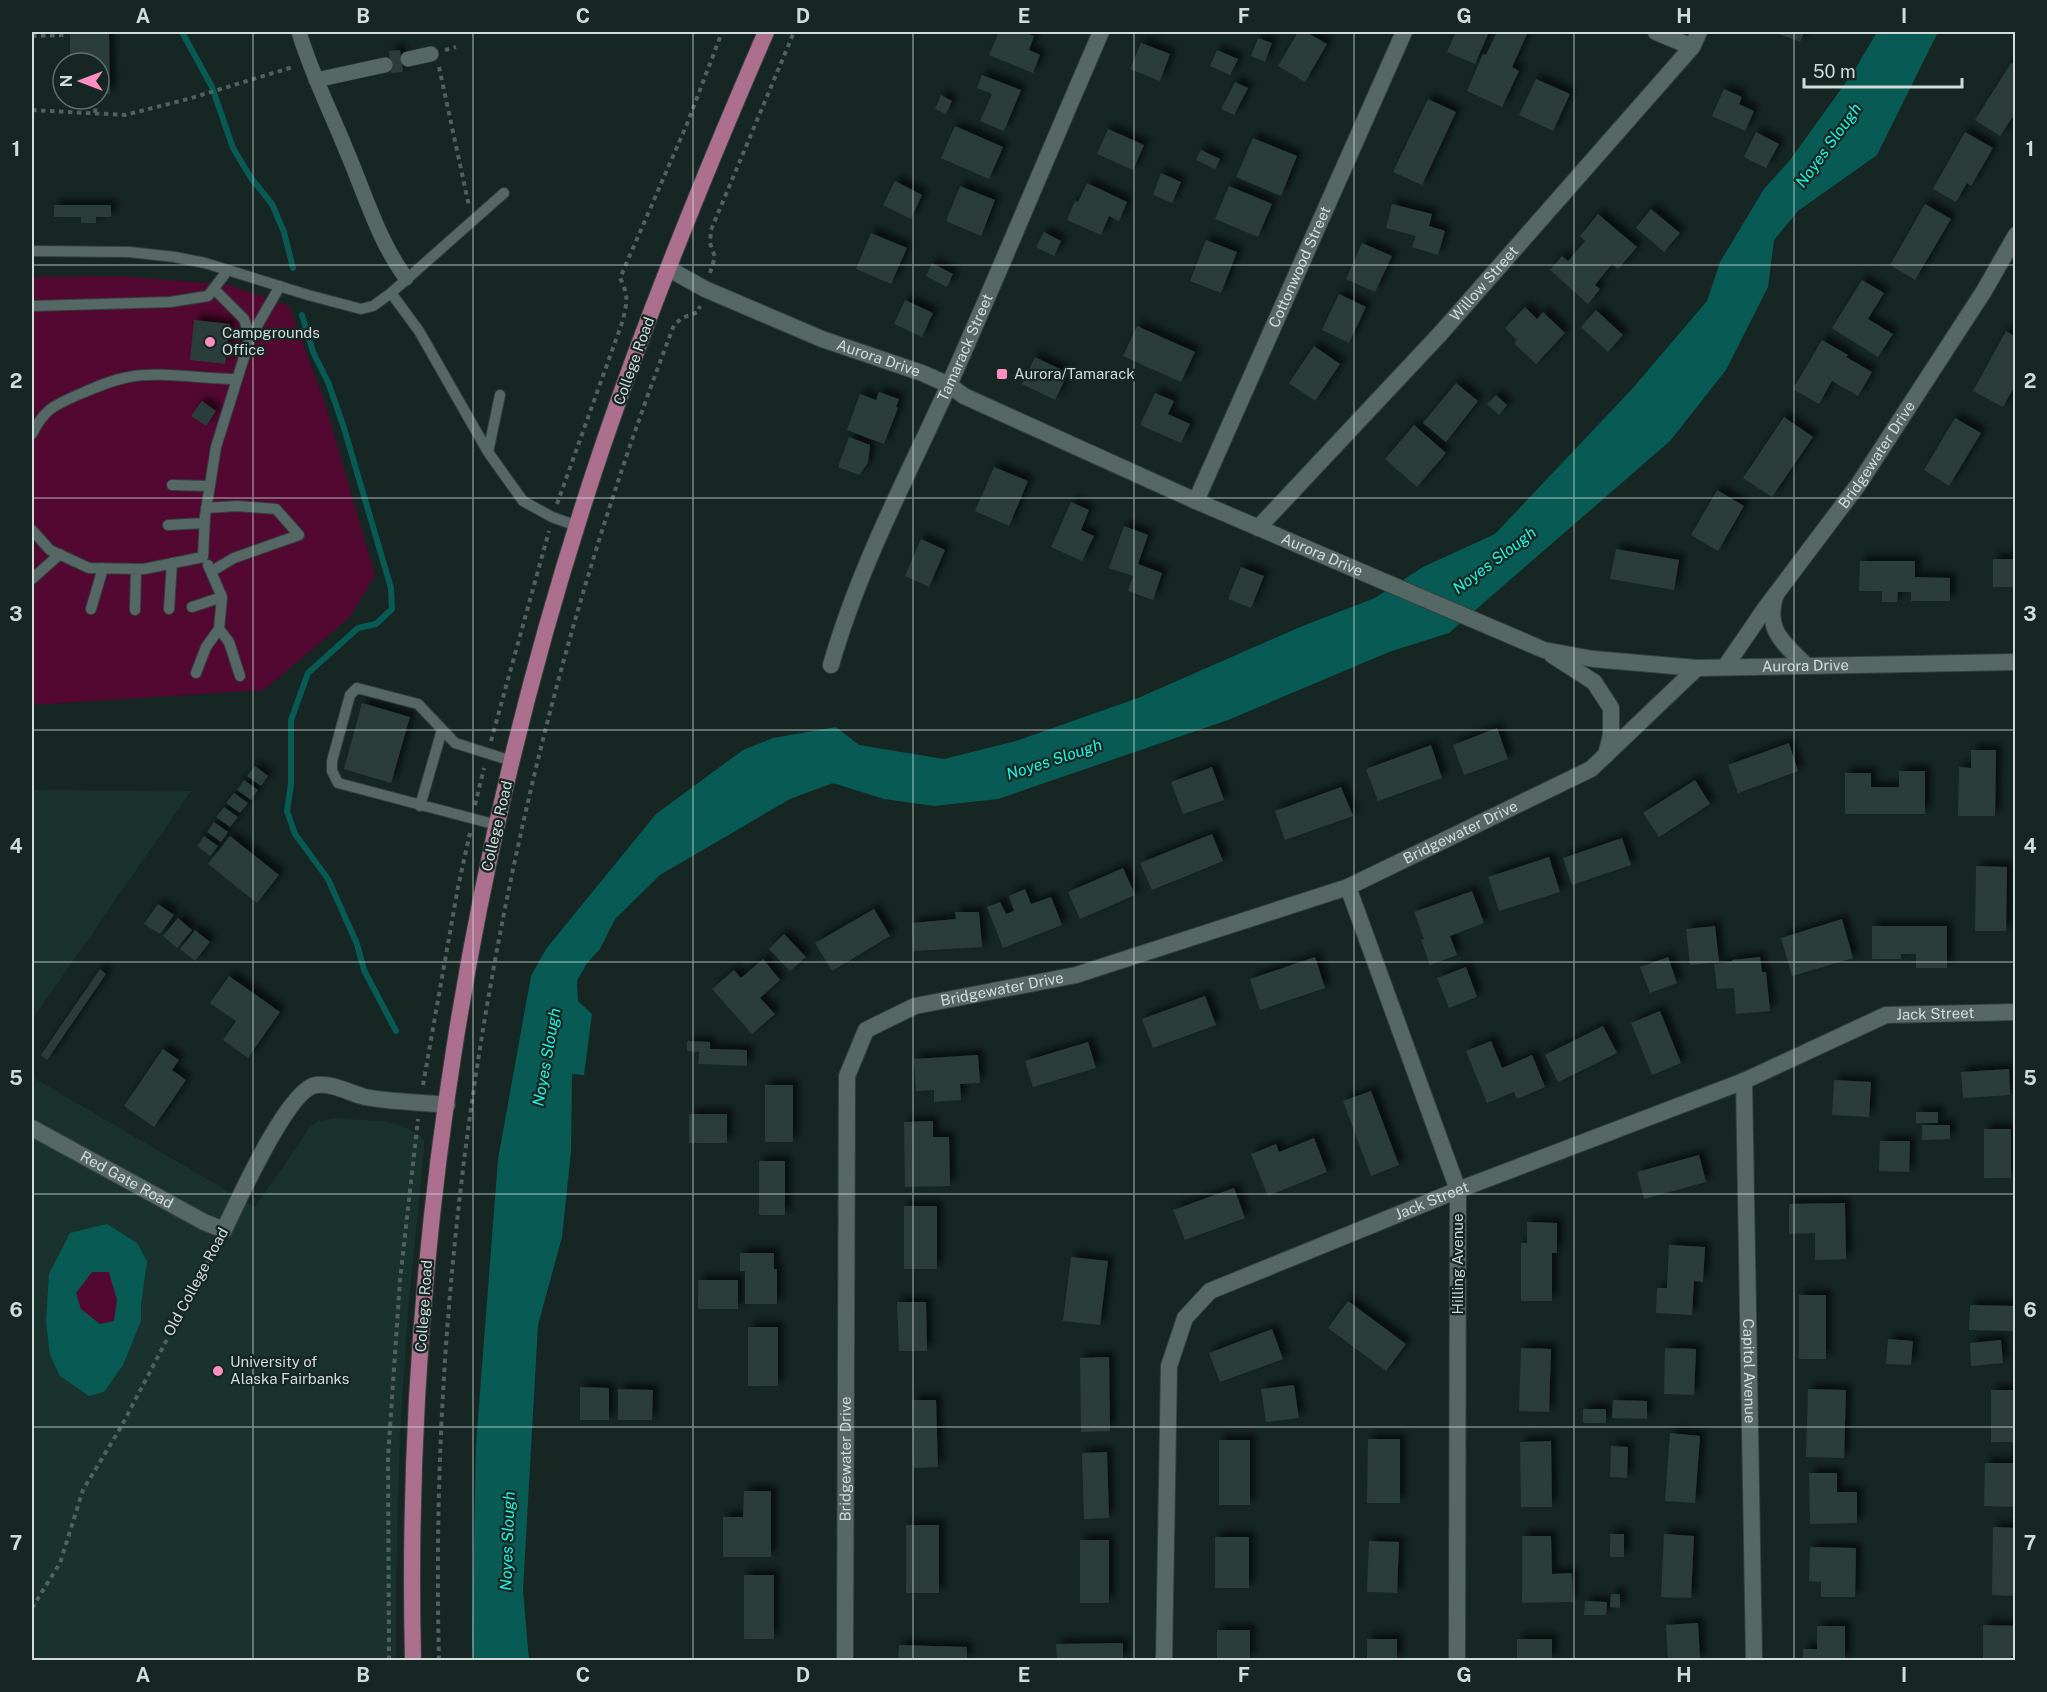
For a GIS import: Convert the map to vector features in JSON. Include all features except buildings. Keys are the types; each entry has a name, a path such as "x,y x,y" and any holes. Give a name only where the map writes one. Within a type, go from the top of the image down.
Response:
{"main road":[{"name":"College Road","path":"413,1660 412,1548 418,1386 429,1243 447,1105 469,965 497,825 535,670 602,447 669,269 766,32"}],"street":[{"path":"299,32 308,62 379,228 395,264 406,278"},
{"name":"Tamarack Street","path":"831,665 844,621 885,521 949,385 1101,32"},
{"name":"Cottonwood Street","path":"1196,501 1404,32"},
{"path":"1656,32 1692,47"},
{"name":"Willow Street","path":"1258,528 1440,334 1692,47 1700,32"},
{"path":"408,59 434,59"},
{"path":"316,80 385,65"},
{"name":"Bridgewater Drive","path":"1725,667 1776,594 1858,485 1984,291 2016,235"},
{"name":"Aurora Drive","path":"669,269 705,289 822,339 922,373 949,385 963,396 1196,501 1544,650 1593,659 1697,668 2016,662"},
{"path":"1776,594 1772,607 1772,624 1782,643 1806,665"},
{"path":"1544,650 1594,682 1611,708 1611,735 1606,755"},
{"name":"Bridgewater Drive","path":"845,1660 847,1076 866,1030 915,1006 1076,975 1348,887 1591,769 1697,668"},
{"name":"Hilling Avenue","path":"1348,887 1458,1190 1457,1660"},
{"name":"Jack Street","path":"1164,1660 1169,1366 1185,1318 1210,1291 1458,1190 1744,1081 1886,1015 2016,1012"},
{"name":"Capitol Avenue","path":"1744,1081 1754,1660"},
{"name":"Old College Road","path":"224,1230 289,1108 314,1085 333,1086 365,1097 447,1105"},
{"name":"Red Gate Road","path":"32,1128 204,1222 224,1230"}],"lane":[{"path":"32,251 129,252 175,257 361,309 373,306 391,293 504,193"},
{"path":"32,306 170,302 208,296 228,270"},
{"path":"196,674 206,647 219,628 222,597 212,570 203,557 204,523 216,447 250,338 280,286"},
{"path":"213,289 244,319 250,338"},
{"path":"391,293 419,331 488,453 523,501 552,517 577,526"},
{"path":"33,429 51,407 104,383 131,376 236,379"},
{"path":"488,453 500,395"},
{"path":"172,485 210,486"},
{"path":"206,508 237,506 276,509 299,535 234,558 212,570"},
{"path":"168,525 204,523"},
{"path":"32,530 50,550 89,568 136,569 203,557"},
{"path":"32,579 60,554"},
{"path":"169,609 172,563"},
{"path":"91,609 103,568"},
{"path":"135,610 136,569"},
{"path":"192,607 222,597"},
{"path":"219,628 229,642 240,676"},
{"path":"497,825 338,783 332,771 332,762 350,695 357,688 418,704 455,743 512,762"},
{"path":"420,806 442,730"}],"path":[{"path":"439,1660 438,1503 452,1272 475,1080 502,924 529,798 556,685 614,494 653,378 674,325 682,318 698,312 715,257 710,243 711,230 794,32"},
{"path":"32,36 64,36"},
{"path":"434,59 467,204 477,218"},
{"path":"32,110 125,115 231,87 308,62"},
{"name":"Old College Road","path":"32,1608 60,1563 83,1490 121,1427 224,1230"}],"shaded area":[{"path":"120,276 230,285 289,306 324,400 375,575 349,618 264,690 32,705 32,277"},
{"path":"32,790 191,791 32,1020"},
{"name":"University of Alaska Fairbanks","path":"32,1077 255,1207 311,1126 319,1121 335,1118 382,1121 401,1125 421,1136 424,1151 408,1311 400,1432 396,1660 32,1660"},
{"path":"92,1272 109,1272 117,1300 114,1321 100,1325 81,1309 76,1293"}],"water":[{"name":"Noyes Slough","path":"1877,32 1938,32 1877,155 1798,211 1774,240 1768,287 1726,370 1670,441 1449,633 1389,652 1228,720 998,799 934,806 884,799 833,783 790,799 660,875 615,919 600,949 587,963 577,981 578,1001 592,1014 584,1075 572,1074 571,1152 562,1237 538,1325 523,1590 529,1660 473,1660 476,1444 498,1159 531,976 546,949 656,814 743,750 773,738 836,727 859,745 944,759 1016,741 1138,698 1300,627 1375,598 1423,567 1495,534 1632,389 1707,301 1720,262 1764,189 1790,160 1854,71"},
{"path":"107,1224 137,1243 147,1261 141,1321 123,1365 104,1392 89,1396 60,1376 50,1355 46,1322 49,1274 70,1233","holes":["92,1272 109,1272 117,1300 114,1321 100,1324 81,1309 76,1293"]}],"waterway":[{"path":"182,32 212,87 233,148 251,178 272,204 284,232 293,268"},
{"path":"302,315 313,352 328,382 344,428 391,588 392,609 376,624 358,628 308,673 291,720 291,784 287,811 295,834 328,879 357,944 364,970 396,1031"}],"place":[{"name":"Campgrounds Office","path":"210,342"},
{"name":"Aurora/Tamarack","path":"1002,374"},
{"name":"University of Alaska Fairbanks","path":"218,1371"}]}
